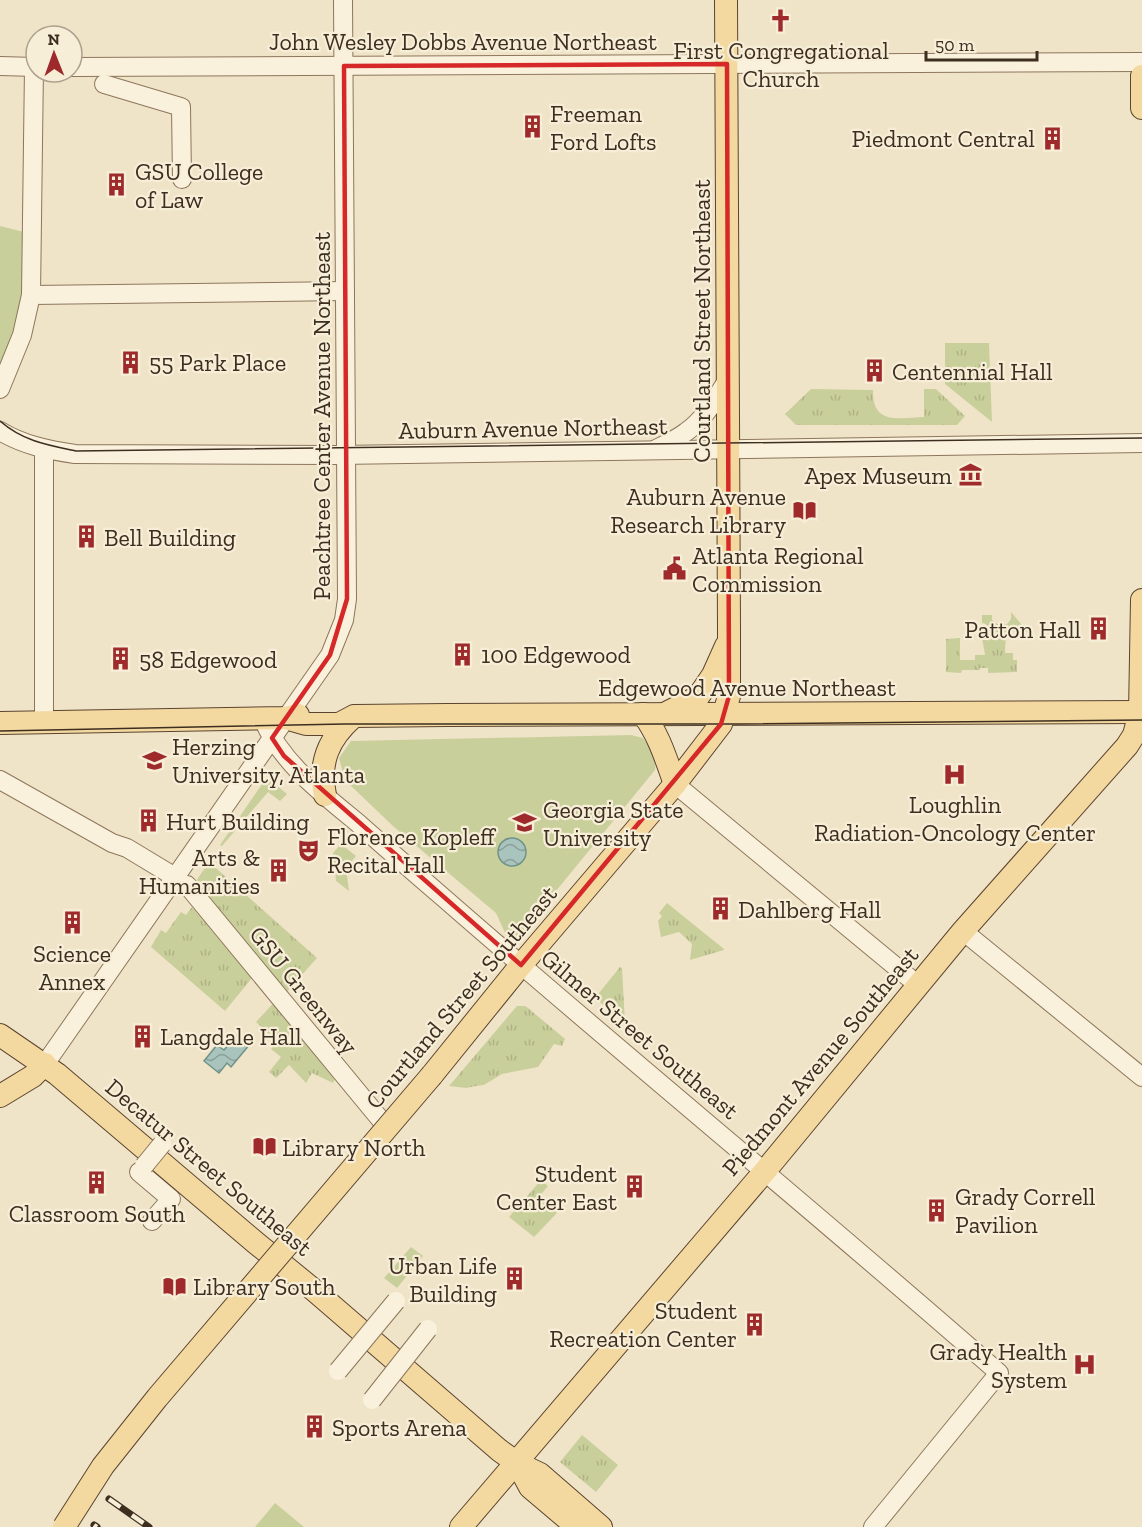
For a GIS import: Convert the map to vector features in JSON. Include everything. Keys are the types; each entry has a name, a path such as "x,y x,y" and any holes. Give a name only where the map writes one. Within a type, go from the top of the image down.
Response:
{"main road":[{"name":"Courtland Street Northeast","path":"724,714 729,696 726,0"},
{"path":"1142,76 1142,108"},
{"name":"Piedmont Avenue Southeast","path":"461,1527 765,1171 963,931 1127,746 1134,735 1141,713 1142,600"},
{"path":"675,784 662,746 650,724 653,714 698,697 713,675 729,639"},
{"name":"Edgewood Avenue Northeast","path":"0,723 274,725 325,710 343,710 354,716 1141,713"},
{"name":"Courtland Street Southeast","path":"64,1527 103,1466 157,1398 432,1075 521,965 675,784 721,724 724,714"},
{"path":"325,795 323,770 327,754 334,736 354,716"},
{"name":"Decatur Street Southeast","path":"0,1035 45,1064 315,1291 499,1450 517,1463 540,1474 601,1527"},
{"path":"0,1096 33,1076 45,1064"},
{"name":"Decatur Street Southeast","path":"517,1463 530,1487 577,1527"}],"street":[{"name":"Peachtree Center Avenue Northeast","path":"45,1064 181,881 274,725 330,655 344,620 347,599 343,0"},
{"name":"John Wesley Dobbs Avenue Northeast","path":"84,67 1142,62"},
{"path":"0,66 24,67"},
{"path":"0,389 22,334 31,295 35,84"},
{"path":"104,84 181,107 182,179"},
{"path":"31,295 345,291"},
{"path":"655,450 686,433 699,421 728,379"},
{"name":"Auburn Avenue Northeast","path":"0,431 13,439 44,449 75,454 346,454 1142,443"},
{"path":"44,449 44,722"},
{"name":"Gilmer Street Southeast","path":"274,725 284,756 325,795 999,1373 873,1527"},
{"name":"GSU Greenway","path":"0,780 112,843 127,848 181,881 385,1125"},
{"path":"675,784 918,985"},
{"path":"963,931 1142,1077"},
{"path":"152,1221 171,1198 139,1172 162,1144"},
{"path":"338,1371 396,1301"},
{"path":"372,1400 428,1329"}],"highlighted area":[{"path":"727,64 729,696 721,724 521,965 284,756 272,738 330,655 347,599 344,66"}],"green space":[{"path":"0,226 36,235 24,321 0,375"},
{"path":"945,343 989,343 992,422 945,384"},
{"path":"811,389 873,390 877,409 882,414 888,417 905,418 924,417 924,389 936,389 965,416 957,425 796,425 785,414"},
{"path":"1011,612 1028,632 1006,631 1005,653 1013,653 1013,660 1017,660 1017,672 988,673 988,668 980,668 979,670 962,670 961,673 946,672 946,639 960,638 960,660 975,660 975,655 985,655 981,632 986,632 986,624 982,623 982,615 992,615 992,620 997,624 1007,624 1011,619"},
{"path":"631,735 643,738 654,757 655,770 515,941 507,937 496,913 394,827 349,784 339,758 351,741"},
{"path":"267,777 287,794 280,801 268,792 222,846 220,845"},
{"path":"341,844 356,856 346,868 349,891 336,881 333,853"},
{"path":"209,862 317,958 284,995 192,887"},
{"path":"667,903 724,950 690,960 692,944 679,932 661,937 658,921 662,916 659,913"},
{"path":"192,907 252,978 225,1011 151,947 161,930 166,933 181,912 186,915"},
{"path":"620,967 622,968 625,1023 595,998"},
{"path":"279,997 339,1070 333,1083 312,1073 306,1083 289,1065 276,1078 269,1072 281,1057 271,1049 276,1041 256,1022"},
{"path":"517,1006 528,1008 565,1039 562,1046 554,1044 538,1067 502,1074 484,1085 466,1088 449,1086"},
{"path":"541,1180 548,1186 539,1197 557,1213 534,1237 509,1217"},
{"path":"411,1247 423,1256 397,1288 384,1278"},
{"path":"582,1435 618,1465 596,1492 560,1462"},
{"path":"275,1503 304,1527 255,1527"}],"water":[{"path":"512,838 522,842 526,852 522,862 512,866 502,862 498,852 502,842"},
{"path":"238,1034 250,1044 231,1067 227,1063 219,1073 204,1061 217,1045 224,1050"}],"tram line":[{"path":"0,421 27,438 76,451 1142,438"},
{"path":"0,731 345,724 739,724 1142,720"}],"railway":[{"path":"109,1499 149,1527"}],"place":[{"name":"First Congregational Church","path":"781,20"},
{"name":"Freeman Ford Lofts","path":"532,127"},
{"name":"Piedmont Central","path":"1053,138"},
{"name":"GSU College of Law","path":"117,185"},
{"name":"55 Park Place","path":"131,362"},
{"name":"Centennial Hall","path":"874,371"},
{"name":"Apex Museum","path":"970,475"},
{"name":"Auburn Avenue Research Library","path":"804,510"},
{"name":"Bell Building","path":"86,537"},
{"name":"Atlanta Regional Commission","path":"674,569"},
{"name":"Patton Hall","path":"1099,629"},
{"name":"100 Edgewood","path":"463,654"},
{"name":"58 Edgewood","path":"121,659"},
{"name":"Herzing University, Atlanta","path":"154,760"},
{"name":"Loughlin Radiation-Oncology Center","path":"955,774"},
{"name":"Hurt Building","path":"148,821"},
{"name":"Georgia State University","path":"525,823"},
{"name":"Florence Kopleff Recital Hall","path":"309,850"},
{"name":"Arts & Humanities","path":"278,871"},
{"name":"Dahlberg Hall","path":"720,909"},
{"name":"Science Annex","path":"72,923"},
{"name":"Langdale Hall","path":"142,1036"},
{"name":"Library North","path":"264,1147"},
{"name":"Classroom South","path":"97,1183"},
{"name":"Student Center East","path":"635,1187"},
{"name":"Grady Correll Pavilion","path":"937,1210"},
{"name":"Urban Life Building","path":"515,1279"},
{"name":"Library South","path":"175,1286"},
{"name":"Student Recreation Center","path":"755,1324"},
{"name":"Grady Health System","path":"1085,1365"},
{"name":"Sports Arena","path":"314,1427"}]}
